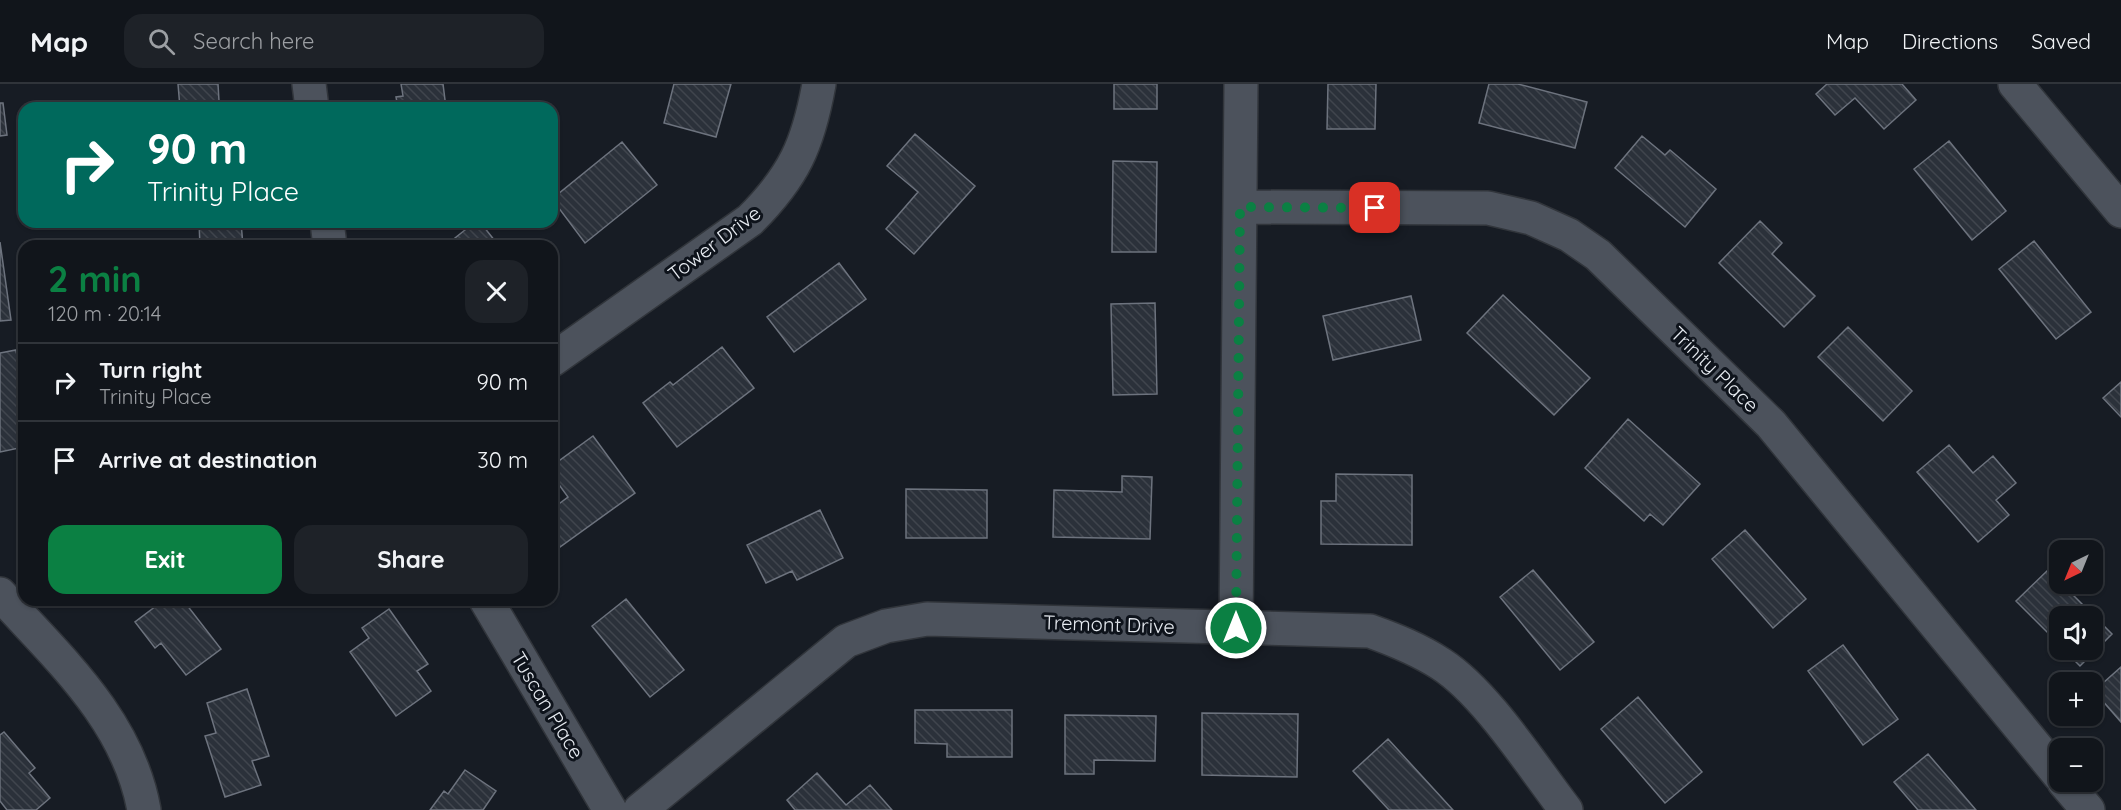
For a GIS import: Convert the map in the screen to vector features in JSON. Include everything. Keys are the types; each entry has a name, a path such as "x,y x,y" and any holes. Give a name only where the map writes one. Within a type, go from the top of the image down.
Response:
{"street":[{"path":"309,84 311,102"},
{"name":"Tower Drive","path":"558,356 750,220 775,195 798,160 813,122 819,84"},
{"path":"1236,628 1241,84"},
{"path":"2015,84 2121,211"},
{"name":"Trinity Place","path":"1240,207 1488,208 1531,218 1569,235 1598,255 1771,424 2049,763"},
{"path":"0,594 107,715 127,752 144,810"},
{"name":"Tuscan Place","path":"490,606 610,810"},
{"name":"Tremont Drive","path":"640,810 820,660 846,641 886,626 927,619 1370,631 1406,644 1442,665 1474,692 1566,810"},
{"path":"2073,792 2088,810"}],"building":[{"path":"178,84 218,84 219,101 229,102 180,102"},
{"path":"401,84 443,84 445,102 397,102 396,97 403,96"},
{"path":"674,84 731,84 716,137 664,123"},
{"path":"1114,84 1157,84 1157,109 1114,109"},
{"path":"1328,84 1376,84 1375,129 1327,129"},
{"path":"1489,84 1518,84 1587,102 1575,148 1479,123"},
{"path":"1827,84 1902,84 1916,100 1884,129 1855,98 1835,115 1816,94"},
{"path":"0,103 3,103 7,135 0,136"},
{"path":"915,134 975,186 914,254 886,229 918,192 887,166"},
{"path":"1642,136 1665,155 1670,150 1716,189 1685,227 1615,168"},
{"path":"1949,141 2006,211 1972,240 1914,169"},
{"path":"622,142 657,185 585,243 558,207 558,194"},
{"path":"1113,161 1157,162 1156,252 1112,252"},
{"path":"1760,221 1782,243 1772,254 1815,296 1784,327 1719,263"},
{"path":"199,228 242,228 242,240 200,240"},
{"path":"468,228 485,228 494,240 452,240"},
{"path":"2034,241 2091,312 2056,339 1999,269"},
{"path":"0,242 11,320 0,321"},
{"path":"839,263 866,299 794,352 767,317"},
{"path":"1503,295 1590,378 1554,415 1467,333"},
{"path":"1411,296 1421,340 1333,360 1323,316"},
{"path":"1155,303 1157,394 1113,395 1111,304"},
{"path":"1848,327 1912,391 1883,421 1818,357"},
{"path":"722,347 754,388 677,447 643,403 670,382 673,385"},
{"path":"16,350 18,448 0,452 0,353"},
{"path":"2121,382 2121,417 2103,398"},
{"path":"1628,419 1700,484 1663,525 1650,514 1644,521 1585,468"},
{"path":"593,436 635,493 558,548 558,504 568,497 558,483 558,462"},
{"path":"1949,445 1973,473 1993,456 2016,483 1996,500 2009,515 1978,542 1917,472"},
{"path":"1336,474 1412,475 1412,545 1321,544 1321,501 1336,501"},
{"path":"1122,476 1152,477 1150,539 1053,537 1054,490 1122,492"},
{"path":"906,489 987,490 987,538 906,538"},
{"path":"820,510 843,558 797,580 792,571 766,583 747,545"},
{"path":"1745,530 1806,599 1773,628 1712,559"},
{"path":"1533,570 1594,642 1560,670 1500,597"},
{"path":"2048,570 2049,594 2072,594 2084,606 2049,606 2049,634 2016,601"},
{"path":"626,599 684,670 650,697 592,626"},
{"path":"156,606 188,606 221,649 186,675 161,643 155,648 135,622"},
{"path":"389,609 428,664 417,671 431,691 396,716 350,652 369,638 362,628"},
{"path":"2103,625 2112,634 2103,643"},
{"path":"1843,645 1898,719 1863,745 1808,671"},
{"path":"2074,660 2086,660 2080,666"},
{"path":"2121,667 2121,722 2103,701 2103,683"},
{"path":"247,689 269,756 252,761 261,785 225,797 205,736 216,733 207,703"},
{"path":"1638,697 1702,772 1665,803 1601,729"},
{"path":"915,710 1012,710 1012,757 947,757 947,744 915,743"},
{"path":"1202,713 1298,714 1297,777 1202,775"},
{"path":"1065,715 1156,716 1155,761 1094,760 1094,774 1065,774"},
{"path":"4,732 35,768 29,773 50,798 36,810 7,810 0,801 0,735"},
{"path":"1388,739 1453,810 1389,810 1353,771"},
{"path":"1928,754 1976,810 1918,810 1894,782"},
{"path":"465,770 496,791 483,810 430,810 444,791 448,794"},
{"path":"817,773 846,805 870,785 892,810 795,810 787,800"}],"route":[{"path":"1236,628 1240,207 1375,208"}]}
